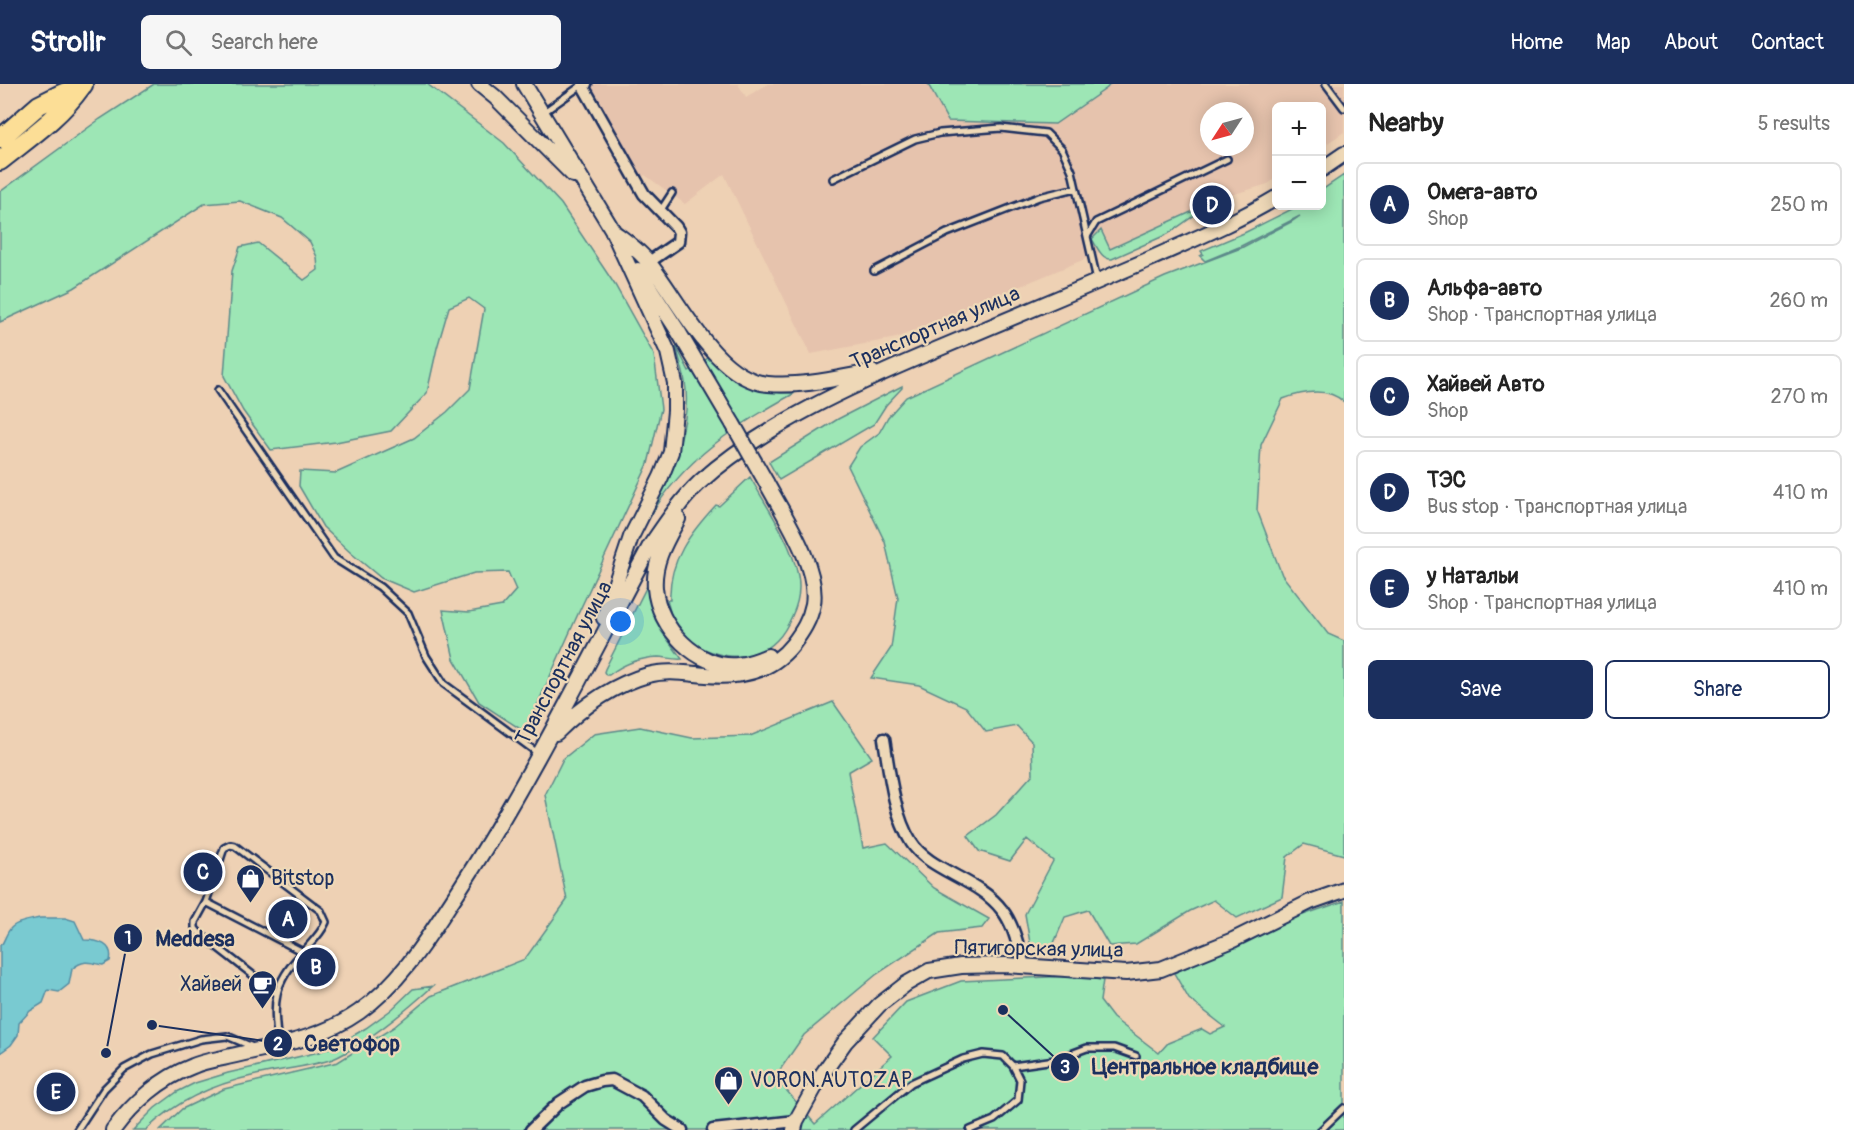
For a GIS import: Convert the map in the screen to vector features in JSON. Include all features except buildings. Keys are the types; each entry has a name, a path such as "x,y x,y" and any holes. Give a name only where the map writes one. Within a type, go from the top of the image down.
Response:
{"highway":[{"path":"0,139 39,105 80,85"},
{"path":"0,161 68,105 80,85"}],"main road":[{"path":"479,84 588,189"},
{"path":"524,84 613,232 678,331 733,424 788,522 810,569 813,585 813,602 803,631 787,651 764,668 733,675 711,676 681,672 650,674 622,683 577,713 543,749"},
{"path":"1326,167 1344,154"},
{"name":"Транспортная улица","path":"113,1130 124,1115 147,1093 170,1077 194,1065 320,1034 339,1025 380,996 400,975 477,862 543,749 650,546 699,483 726,460 775,428 892,368 1097,282 1232,222 1272,200"},
{"path":"613,232 649,262 712,350 729,368 748,379 766,384 803,383 892,368"},
{"path":"592,655 631,537 671,452 675,411 675,383 668,352 613,232"},
{"path":"699,483 668,537 659,557 656,571 657,601 672,631 686,646 700,656 724,665 738,665 772,654 803,631"},
{"name":"Пятигорская улица","path":"795,1125 821,1076 845,1042 879,1005 929,970 1024,965 1125,973 1161,969 1233,940 1310,902 1344,890"}],"street":[{"path":"584,85 644,194 676,227 680,237 674,246 649,262"},
{"path":"884,740 893,789 903,825 911,842 923,856 983,891 1002,909 1024,965"},
{"path":"531,1130 559,1103 585,1086 602,1080 612,1080 642,1096 666,1120 682,1130"},
{"path":"713,1130 795,1125"}],"lane":[{"path":"1326,84 1344,108"},
{"path":"542,114 584,85"},
{"path":"833,179 915,139 940,133 1001,128 1046,133 1062,149 1072,171 1097,282"},
{"path":"1088,236 1096,222 1227,159"},
{"path":"874,271 947,233 1039,197 1076,188"},
{"path":"660,212 672,193"},
{"path":"218,390 334,558 380,587 408,613 426,656 444,684 543,749"},
{"path":"276,993 195,928 195,922 206,902 224,848 230,845 235,846 321,910 326,922 323,931 289,966 276,993 274,1011 278,1045"},
{"path":"206,902 303,951"},
{"path":"77,1130 104,1089 124,1069 152,1054 201,1039 227,1036 258,1049"},
{"path":"1013,1066 1055,1060 1087,1048 1114,1048 1136,1056"},
{"path":"854,1130 911,1083 963,1059 983,1054 1003,1056 1013,1066 1020,1080 1018,1100 994,1120 970,1130"},
{"path":"1321,1130 1344,1108"}],"shaded area":[{"path":"585,84 738,84 746,97 768,84 928,84 948,121 1055,124 1110,84 1344,84 1344,132 1326,144 1326,102 1272,102 1272,181 1268,184 1228,196 1109,249 896,338 811,354 724,174 685,204 645,175 637,181"}],"green space":[{"path":"154,84 427,84 504,143 561,204 615,285 654,355 661,409 648,464 525,732 479,702 454,659 443,610 469,612 502,606 516,590 508,572 474,573 414,592 381,578 351,553 323,527 299,486 300,471 336,473 414,438 447,412 470,389 484,309 469,298 449,307 427,393 391,431 336,442 271,450 243,411 224,376 232,271 240,247 258,243 304,280 318,270 317,257 310,242 282,218 240,201 204,204 74,288 0,322 0,192 100,119"},
{"path":"928,84 1110,84 1055,124 948,121"},
{"path":"1344,175 1344,402 1330,394 1315,392 1283,399 1261,445 1257,510 1282,575 1328,634 1344,641 1344,855 1304,844 1287,857 1282,897 1237,918 1214,900 1190,911 1136,944 1109,946 1088,910 1065,917 1051,950 1030,943 1025,914 1053,861 1027,839 1010,861 979,851 968,836 996,815 1033,774 1032,742 1017,726 986,732 966,707 919,685 871,678 891,648 898,598 885,542 848,466 860,447 879,433 888,417 906,397 1165,277 1241,248 1300,216 1239,247 1205,261 1200,256 1203,254 1201,251 1290,210 1326,210 1326,187"},
{"path":"1213,202 1215,206 1195,215 1168,234 1112,259 1103,255 1092,239 1101,230 1110,249"},
{"path":"676,346 689,371 714,354 756,387 781,393 795,393 732,431 694,461 662,498 649,519 647,518 676,453 685,418 685,382"},
{"path":"902,386 874,424 779,480 769,462 838,419"},
{"path":"750,477 778,525 790,551 798,576 798,597 789,623 777,640 766,649 754,654 727,656 700,647 679,630 667,600 670,600 670,586 677,560 690,537 716,505 719,506"},
{"path":"649,582 655,619 682,659 658,657 638,660 606,675 605,669"},
{"path":"833,702 872,758 848,772 863,848 887,843 934,888 989,919 982,928 939,933 877,974 804,1035 775,1077 815,1124 892,1056 873,1037 906,1002 961,981 1071,976 1103,980 1100,1001 1113,1018 1159,1053 1168,1043 1202,1029 1210,1034 1225,1027 1189,999 1174,973 1291,919 1344,901 1344,1130 160,1130 182,1109 224,1089 338,1062 394,1027 431,996 525,959 567,900 545,795 563,759 594,734 640,727 692,738 750,736"},
{"path":"433,986 380,1030 333,1059 225,1083 183,1102 146,1130 133,1130 155,1108 177,1092 195,1083 319,1052 339,1044 391,1010 413,989"}],"water":[{"path":"40,918 65,918 75,921 84,940 99,942 107,947 111,955 110,961 103,965 83,963 72,969 69,984 59,992 48,990 43,1003 30,1011 19,1023 18,1035 11,1045 0,1053 0,945 15,925"}],"place":[{"name":"ТЭС","path":"1212,205"},
{"name":"Хайвей Авто","path":"203,872"},
{"name":"Bitstop","path":"250,904"},
{"name":"Омега-авто","path":"288,919"},
{"name":"Альфа-авто","path":"316,967"},
{"name":"Хайвей","path":"263,1010"},
{"name":"Центральное кладбище","path":"1003,1010"},
{"name":"Светофор","path":"152,1025"},
{"name":"Meddesa","path":"106,1053"},
{"name":"у Натальи","path":"56,1092"},
{"name":"VORON.AUTOZAP","path":"729,1106"}]}
